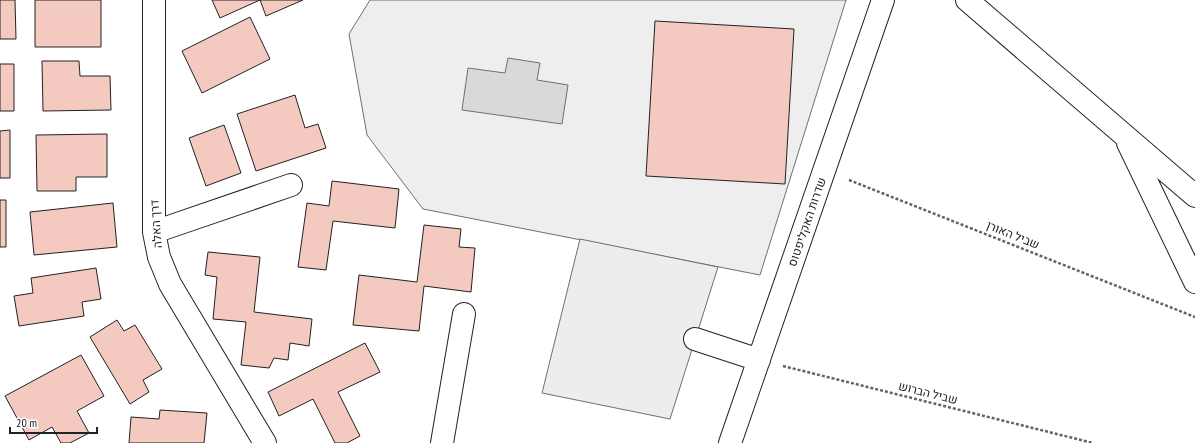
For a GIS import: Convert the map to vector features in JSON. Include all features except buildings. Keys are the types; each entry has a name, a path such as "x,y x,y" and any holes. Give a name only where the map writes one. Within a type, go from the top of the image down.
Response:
{"street":[{"name":"דרך האלה","path":"154,0 154,232 159,257 170,284 265,443"},
{"name":"שדרות האקליפטוס","path":"730,443 883,0"},
{"path":"967,0 1195,196"},
{"path":"1124,134 1195,282"},
{"path":"154,232 291,185"},
{"path":"442,443 464,314"},
{"path":"695,339 758,360"}],"path":[{"name":"שביל האורן","path":"824,170 1195,317"},
{"name":"שביל הברוש","path":"758,360 1093,443"}],"shaded area":[{"path":"370,0 846,0 760,275 423,209 367,135 349,34"},
{"path":"508,58 540,63 537,80 568,85 562,124 462,110 468,68 505,73"},
{"path":"580,239 718,267 670,419 542,393"}]}
